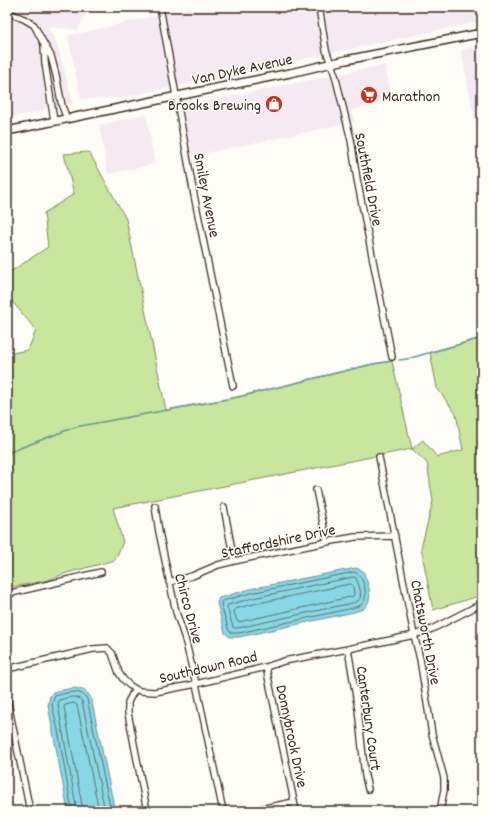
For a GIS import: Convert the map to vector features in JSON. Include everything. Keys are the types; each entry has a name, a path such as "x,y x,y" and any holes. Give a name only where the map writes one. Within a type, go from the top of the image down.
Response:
{"main road":[{"name":"Van Dyke Avenue","path":"7,131 482,32"}],"street":[{"name":"Smiley Avenue","path":"160,7 194,195 233,386"},
{"name":"Southfield Drive","path":"319,7 326,50 335,75 350,140 392,357"},
{"path":"7,12 34,25 51,56 62,106 67,119"},
{"path":"44,44 45,63 54,121"},
{"name":"Chatsworth Drive","path":"379,457 420,660 432,734 444,778 444,790 440,811"},
{"path":"316,490 327,542"},
{"name":"Chirco Drive","path":"155,506 169,582 196,684 223,811"},
{"path":"224,507 234,560"},
{"name":"Staffordshire Drive","path":"169,582 187,578 234,560 355,537 395,536"},
{"path":"7,594 101,572"},
{"name":"Southdown Road","path":"135,689 146,692 155,692 196,684 266,667 284,661 414,635 432,629 475,607 482,605"},
{"path":"7,669 94,649 107,648 112,653 121,676 135,689 128,702 128,713 147,811"},
{"name":"Canterbury Court","path":"348,649 358,709 365,776 368,790"},
{"name":"Donnybrook Drive","path":"266,667 296,811"},
{"path":"7,698 30,811"},
{"path":"250,811 294,802"}],"shaded area":[{"path":"7,7 89,7 78,30 48,27 58,47 73,103 45,108 42,111 7,118"},
{"path":"194,7 243,7 245,12 271,7 482,7 482,21 120,98 81,99 68,36"},
{"path":"482,46 482,154 461,50"},
{"path":"385,65 392,101 352,110 354,122 192,156 182,106"},
{"path":"146,114 155,164 108,174 99,125"}],"green space":[{"path":"89,152 126,219 166,410 238,397 373,364 392,361 412,449 113,508 123,542 115,560 67,573 45,581 7,588 7,354 28,350 36,330 11,300 7,299 7,274 48,247 44,213 74,194 64,154"},
{"path":"482,338 482,570 479,596 433,610 421,548 433,501 427,463 412,449 423,440 437,457 463,450 456,414 437,388 430,352"}],"water":[{"path":"356,568 363,571 370,595 367,604 362,609 239,637 230,637 225,633 217,603 219,598 250,589"},
{"path":"73,688 84,690 91,698 115,811 68,811 48,705 50,696 53,692"}],"waterway":[{"path":"399,360 482,338"},
{"path":"7,453 75,427 238,397 373,364 392,361"}],"place":[{"name":"Marathon","path":"369,95"},
{"name":"Brooks Brewing","path":"274,104"}]}
